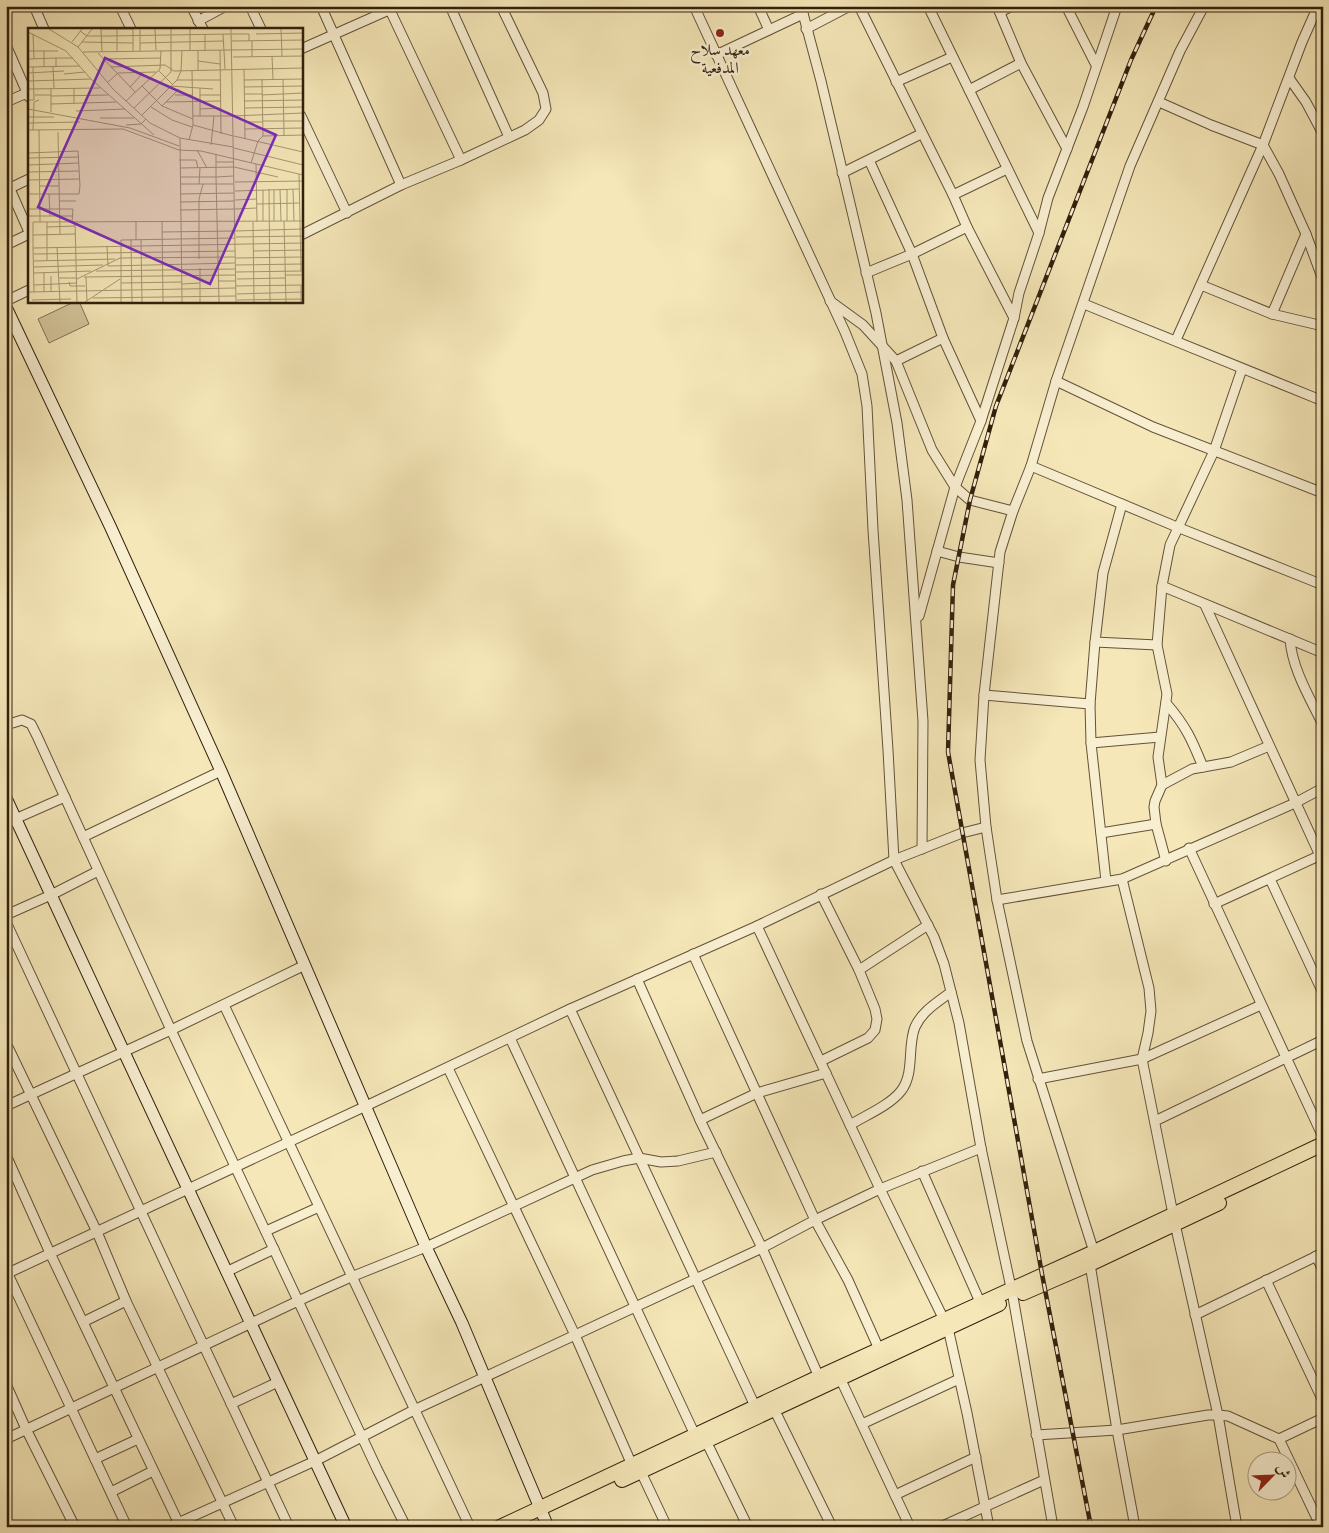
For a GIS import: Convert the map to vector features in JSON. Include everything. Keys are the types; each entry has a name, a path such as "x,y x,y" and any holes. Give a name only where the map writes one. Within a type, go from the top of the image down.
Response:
{"main road":[{"path":"521,1527 544,1518 636,1468 700,1438 774,1409 840,1378 946,1323 1092,1258 1323,1144"},
{"path":"1174,1219 1323,1154"},
{"path":"700,1438 755,1406 819,1376 879,1349 946,1323 980,1302 1012,1293"},
{"path":"500,1527 544,1518"}],"street":[{"path":"6,10 14,6"},
{"path":"34,6 44,28"},
{"path":"120,6 131,28"},
{"path":"192,6 200,25 226,6"},
{"path":"250,6 261,28"},
{"path":"321,6 401,185"},
{"path":"450,6 509,137"},
{"path":"302,235 401,185 525,130 539,120 546,109 543,93 501,6"},
{"path":"694,6 862,374 868,406 873,530 894,860 928,925 944,964 963,1041 981,1148 1012,1293 1053,1527"},
{"path":"758,6 768,30"},
{"path":"806,29 850,6"},
{"path":"859,6 967,227 1014,318"},
{"path":"928,6 1039,233"},
{"path":"1012,6 999,9 1021,63 1067,149"},
{"path":"1066,6 1096,65"},
{"path":"917,624 955,487 981,421 1014,318 1019,293 1039,233 1048,198 1083,107 1117,6"},
{"path":"1135,1527 1117,1430 1092,1258 1027,1041 997,900 986,827 980,760 984,694 1000,552 1013,511 1031,466 1056,381 1130,166 1180,51 1204,6"},
{"path":"1176,340 1263,145 1302,42 1318,6"},
{"path":"302,49 392,7 461,160"},
{"path":"716,55 768,30 802,10 821,81 866,273 897,423 907,500 923,721 922,849"},
{"path":"6,45 28,94 6,102"},
{"path":"896,82 952,56"},
{"path":"969,90 1021,63"},
{"path":"1289,78 1306,102 1323,134"},
{"path":"1159,102 1263,145 1279,174 1306,234 1323,280"},
{"path":"304,128 347,213"},
{"path":"842,173 921,134"},
{"path":"869,160 912,254 943,338 981,421"},
{"path":"953,195 1007,168"},
{"path":"28,179 8,186 28,231"},
{"path":"866,273 912,254 967,227"},
{"path":"6,245 28,234"},
{"path":"1272,314 1306,234"},
{"path":"1201,285 1272,314 1323,326"},
{"path":"6,301 28,290"},
{"path":"830,301 863,325 896,360 932,450 955,487 970,500 1013,511"},
{"path":"1084,304 1323,401"},
{"path":"6,307 10,323 111,528 221,771 544,1518"},
{"path":"896,360 943,338"},
{"path":"1166,861 1156,824 1155,801 1162,785 1158,757 1167,694 1157,645 1162,586 1170,545 1214,451 1242,369"},
{"path":"1056,381 1153,427 1323,493"},
{"path":"1031,466 1323,585"},
{"path":"1106,881 1091,743 1090,704 1095,642 1104,573 1122,504"},
{"path":"937,552 999,563"},
{"path":"1162,586 1323,653"},
{"path":"1205,605 1295,803 1322,857 1214,904"},
{"path":"1290,639 1291,651 1296,667 1323,725"},
{"path":"1095,642 1157,645"},
{"path":"984,694 1090,704"},
{"path":"1166,702 1182,721 1203,767"},
{"path":"6,725 22,720 31,724 171,1030 406,1527"},
{"path":"1091,743 1160,737"},
{"path":"1162,785 1192,769 1231,762 1269,746"},
{"path":"83,837 221,771"},
{"path":"997,900 1122,879 1295,803 1323,788"},
{"path":"11,821 65,797"},
{"path":"6,798 11,821 51,895 346,1527"},
{"path":"1101,832 1156,824"},
{"path":"128,1527 7,1272 97,1232 570,1009 757,926 894,860 962,833 986,827"},
{"path":"1189,848 1323,1137"},
{"path":"6,915 98,871"},
{"path":"1122,879 1149,988 1151,1010 1142,1059 1174,1219 1218,1415 1237,1527"},
{"path":"1270,879 1323,993"},
{"path":"821,894 859,970 876,1014 875,1030 864,1042 821,1061"},
{"path":"6,922 289,1527"},
{"path":"859,970 928,925"},
{"path":"757,926 880,1189 946,1323 976,1457 989,1527"},
{"path":"693,954 815,1220 848,1280 879,1349"},
{"path":"6,1106 171,1030 305,965"},
{"path":"638,979 700,1120 762,1248 819,1376"},
{"path":"850,1125 884,1104 902,1090 909,1068 915,1027 924,1013 951,992"},
{"path":"224,1005 470,1527"},
{"path":"1038,1079 1142,1059 1261,1006"},
{"path":"570,1009 755,1406"},
{"path":"510,1038 635,1308 700,1438 748,1527"},
{"path":"1155,1120 1323,1040"},
{"path":"6,1043 97,1232 126,1301 234,1527"},
{"path":"448,1068 636,1468 667,1527"},
{"path":"700,1120 756,1093 826,1073"},
{"path":"6,1155 50,1253 154,1471 176,1525 315,1461 414,1410 762,1248 880,1189 981,1148"},
{"path":"6,1439 298,1301 351,1277 426,1247 575,1178 605,1166 639,1158 661,1162 678,1161 716,1152"},
{"path":"922,1172 980,1302"},
{"path":"266,1231 319,1207"},
{"path":"226,1272 274,1249"},
{"path":"1196,1315 1320,1255 1323,1270"},
{"path":"1266,1280 1323,1401"},
{"path":"83,1322 126,1301"},
{"path":"840,1378 910,1527"},
{"path":"862,1424 959,1379"},
{"path":"230,1404 278,1382"},
{"path":"6,1384 26,1429 75,1527"},
{"path":"774,1409 832,1527"},
{"path":"1036,1435 1117,1430 1208,1415 1228,1416 1279,1439 1321,1527"},
{"path":"1279,1439 1323,1418"},
{"path":"95,1459 138,1439"},
{"path":"895,1495 976,1457"},
{"path":"111,1492 154,1471"},
{"path":"940,1527 985,1505 1044,1480"}],"shaded area":[{"path":"74,302 79,302 89,324 49,343 38,319"}],"railway":[{"path":"1091,1527 1042,1274 948,752 953,585 970,500 996,406 1131,60 1156,6"}],"place":[{"name":"معهد سلاح المدفعية","path":"720,33"}]}
